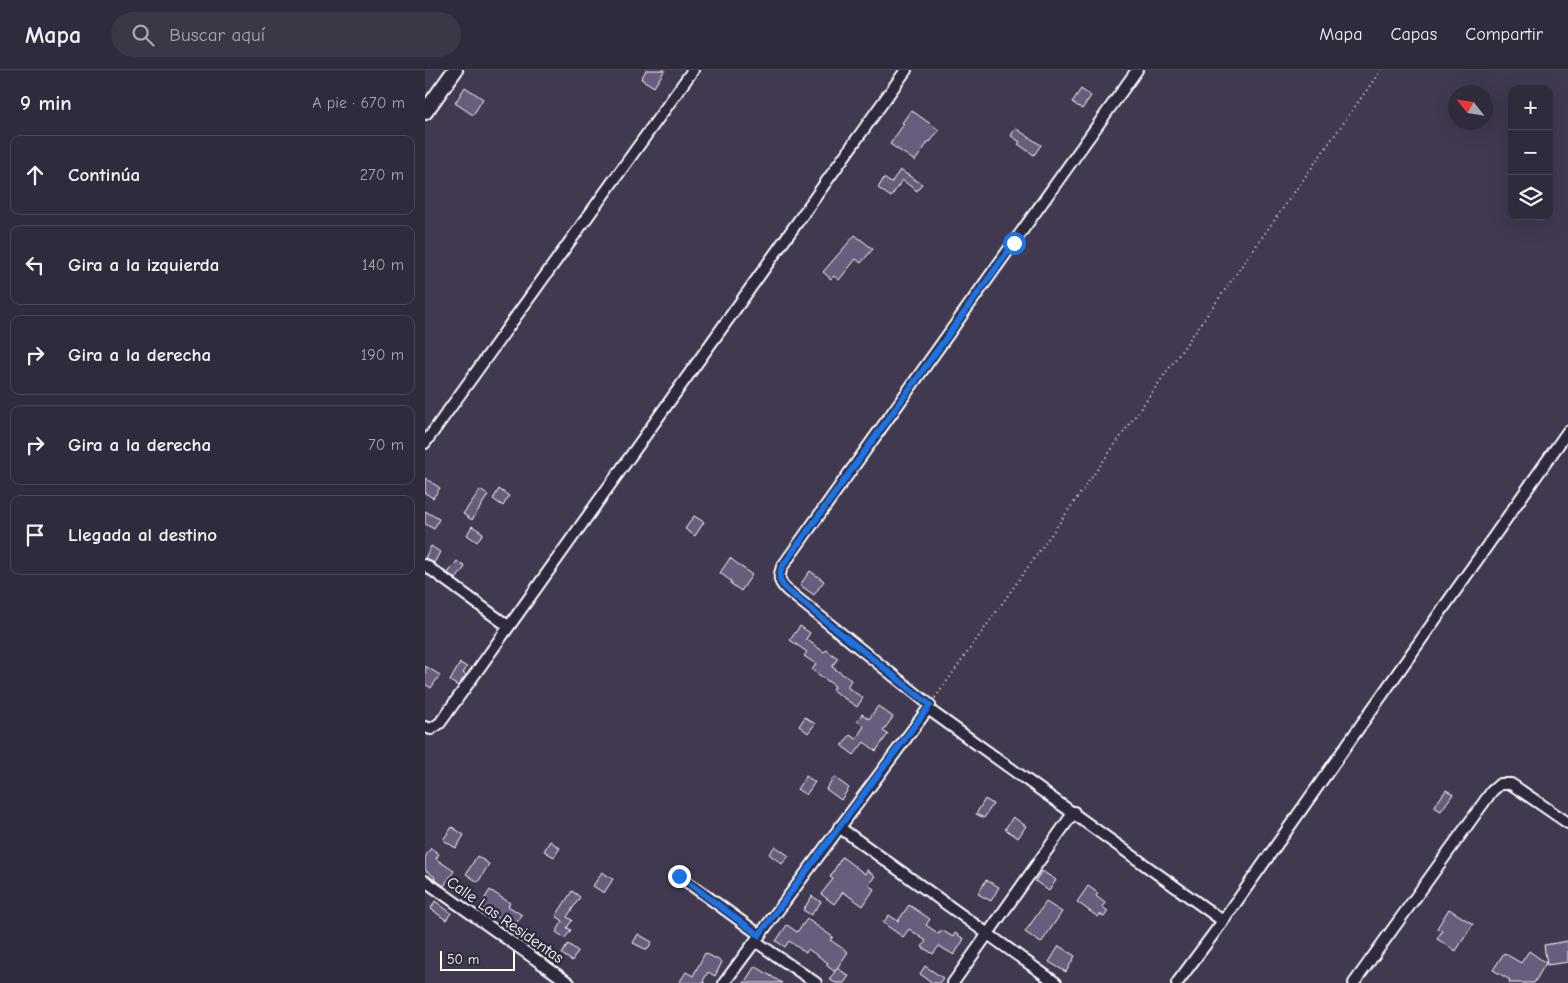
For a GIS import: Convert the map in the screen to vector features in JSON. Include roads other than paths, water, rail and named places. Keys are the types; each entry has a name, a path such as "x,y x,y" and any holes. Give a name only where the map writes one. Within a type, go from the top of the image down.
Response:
{"street":[{"path":"425,112 455,70"},
{"path":"426,440 693,70"},
{"path":"425,727 431,728 440,723 907,70"},
{"path":"930,705 787,590 781,583 779,574 782,567 1137,70"},
{"path":"1177,983 1223,921 1568,431"},
{"path":"425,565 508,626"},
{"path":"724,983 928,709 1074,812 1223,921"},
{"path":"1354,983 1492,791 1500,784 1511,784 1568,823"},
{"path":"953,983 1074,812"},
{"path":"839,827 1055,983"},
{"path":"679,876 816,983"},
{"name":"Calle Las Residentas","path":"425,881 569,983"}]}
